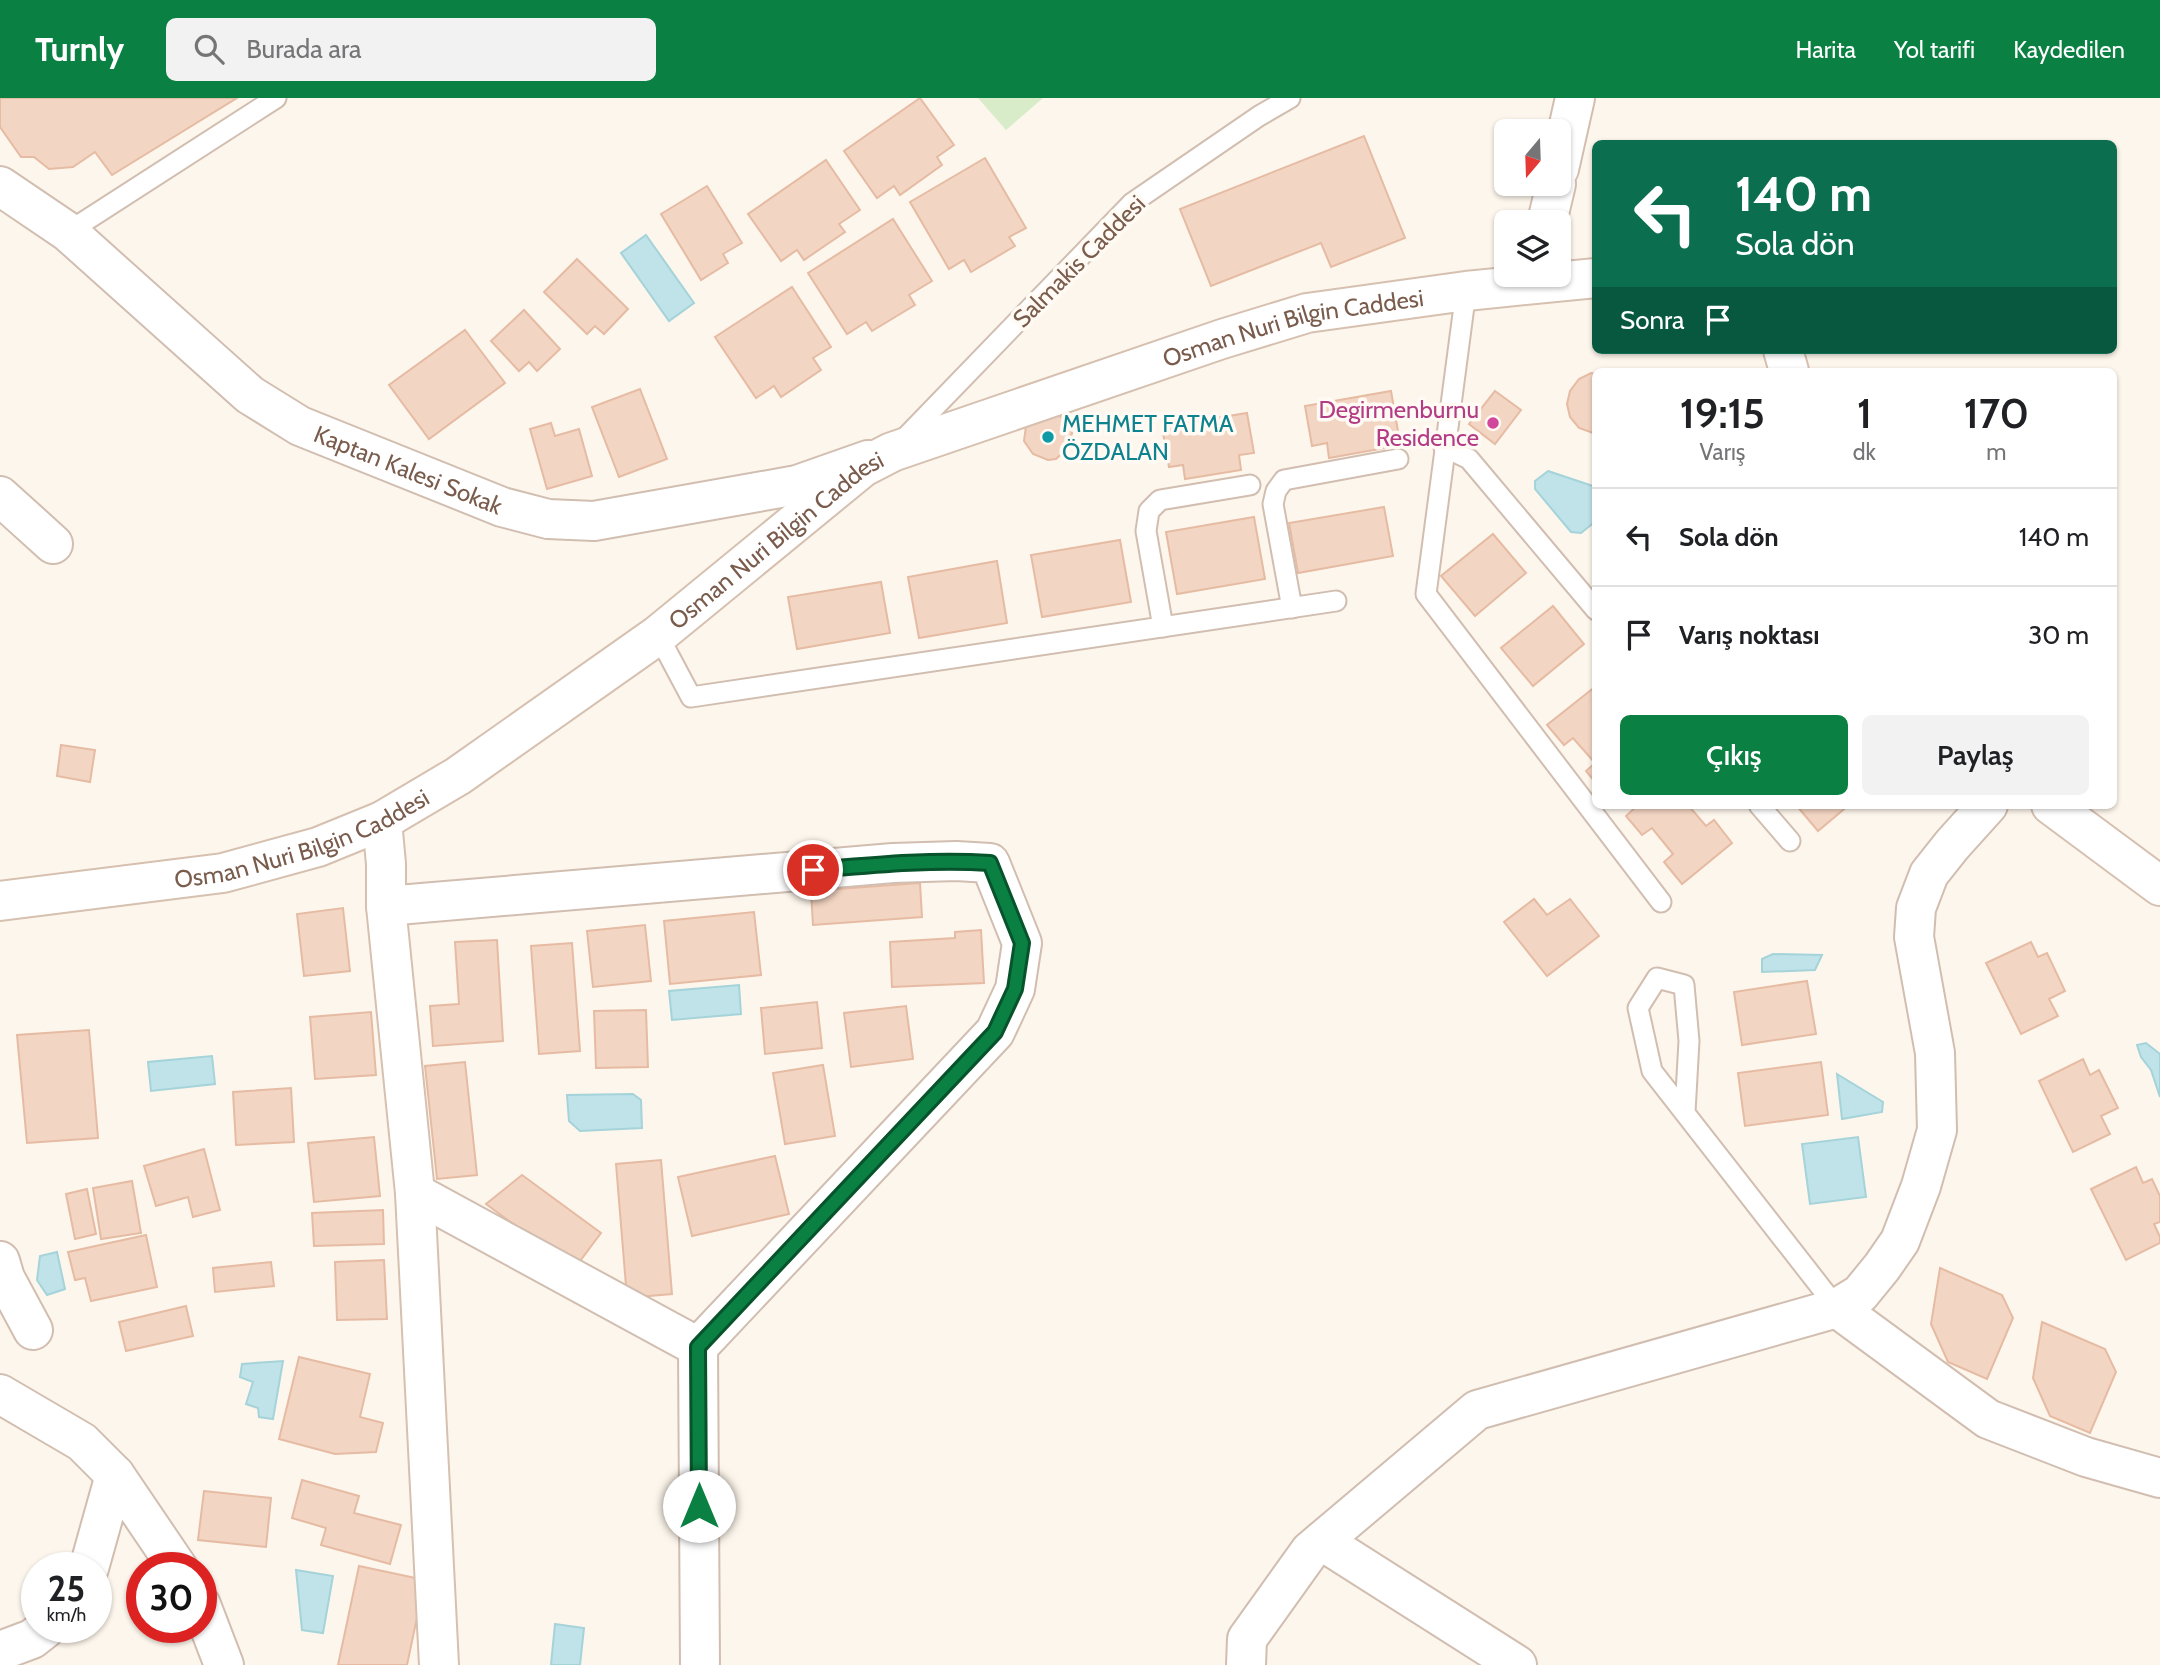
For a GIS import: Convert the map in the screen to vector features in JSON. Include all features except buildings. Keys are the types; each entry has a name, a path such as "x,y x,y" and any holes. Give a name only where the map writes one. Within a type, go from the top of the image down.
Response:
{"street":[{"path":"1571,119 1576,98"},
{"name":"Kaptan Kalesi Sokak","path":"0,186 68,232 250,395 300,426 513,510 548,519 594,521 797,485 892,452"},
{"name":"Osman Nuri Bilgin Caddesi","path":"1571,279 1592,278"},
{"name":"Osman Nuri Bilgin Caddesi","path":"0,901 223,873 318,847 382,821 458,776 658,635 863,467 892,452 1222,339 1307,313 1494,286"},
{"path":"0,496 53,544"},
{"path":"1246,1665 1247,1639 1310,1551 1477,1410 1837,1308 1860,1294 1900,1241 1921,1186 1937,1130 1935,1053 1914,937 1916,908 1929,874 1984,809"},
{"path":"2055,809 2160,886"},
{"path":"382,821 386,906 415,1194 434,1654"},
{"path":"386,906 893,863 990,863 1022,943 1015,989 995,1032 698,1347 700,1665"},
{"path":"415,1194 698,1347"},
{"path":"0,1261 5,1278 33,1330"},
{"path":"1837,1308 1988,1419 2086,1457 2160,1478"},
{"path":"0,1394 82,1442 115,1475 167,1552"},
{"path":"93,1552 115,1475"},
{"path":"1322,1541 1517,1665"},
{"path":"0,1651 21,1643"},
{"path":"216,1643 224,1665"}],"lane":[{"path":"68,232 276,98"},
{"path":"1259,116 1270,98"},
{"name":"Salmakis Caddesi","path":"892,452 1132,203 1259,116 1290,98"},
{"path":"1466,291 1426,594 1661,902"},
{"path":"1444,447 1469,459 1592,605"},
{"path":"1292,608 1273,504 1276,491 1284,480 1398,459"},
{"path":"1163,627 1146,531 1149,511 1160,500 1250,485"},
{"path":"658,635 691,697 1336,601"},
{"path":"1762,809 1790,841"},
{"path":"1685,1112 1689,1041 1684,985 1657,978 1638,1007 1652,1071 1837,1308"}],"green space":[{"path":"978,98 1043,98 1006,130"}],"water":[{"path":"646,235 694,303 669,321 621,253"},
{"path":"1548,471 1592,486 1592,524 1581,533 1571,532 1535,489 1535,481"},
{"path":"1773,954 1822,955 1815,970 1762,972 1762,959"},
{"path":"739,985 741,1014 672,1020 669,991"},
{"path":"2146,1043 2160,1054 2160,1097 2151,1070 2141,1057 2137,1045"},
{"path":"212,1056 215,1084 151,1091 148,1062"},
{"path":"1837,1074 1883,1102 1882,1112 1842,1119"},
{"path":"633,1094 641,1100 642,1128 580,1131 569,1121 567,1095"},
{"path":"1858,1137 1866,1197 1810,1204 1802,1144"},
{"path":"57,1252 65,1289 47,1295 37,1280 40,1256"},
{"path":"283,1361 273,1419 259,1417 258,1408 246,1404 253,1382 240,1377 242,1364"},
{"path":"296,1570 333,1576 323,1633 302,1630"},
{"path":"555,1624 584,1628 580,1665 551,1665"}],"place":[{"name":"Degirmenburnu Residence","path":"1493,423"},
{"name":"MEHMET FATMA ÖZDALAN","path":"1048,437"}],"route":[{"path":"699,1506 698,1347 995,1032 1015,989 1022,943 990,863 893,863 813,870"}]}
